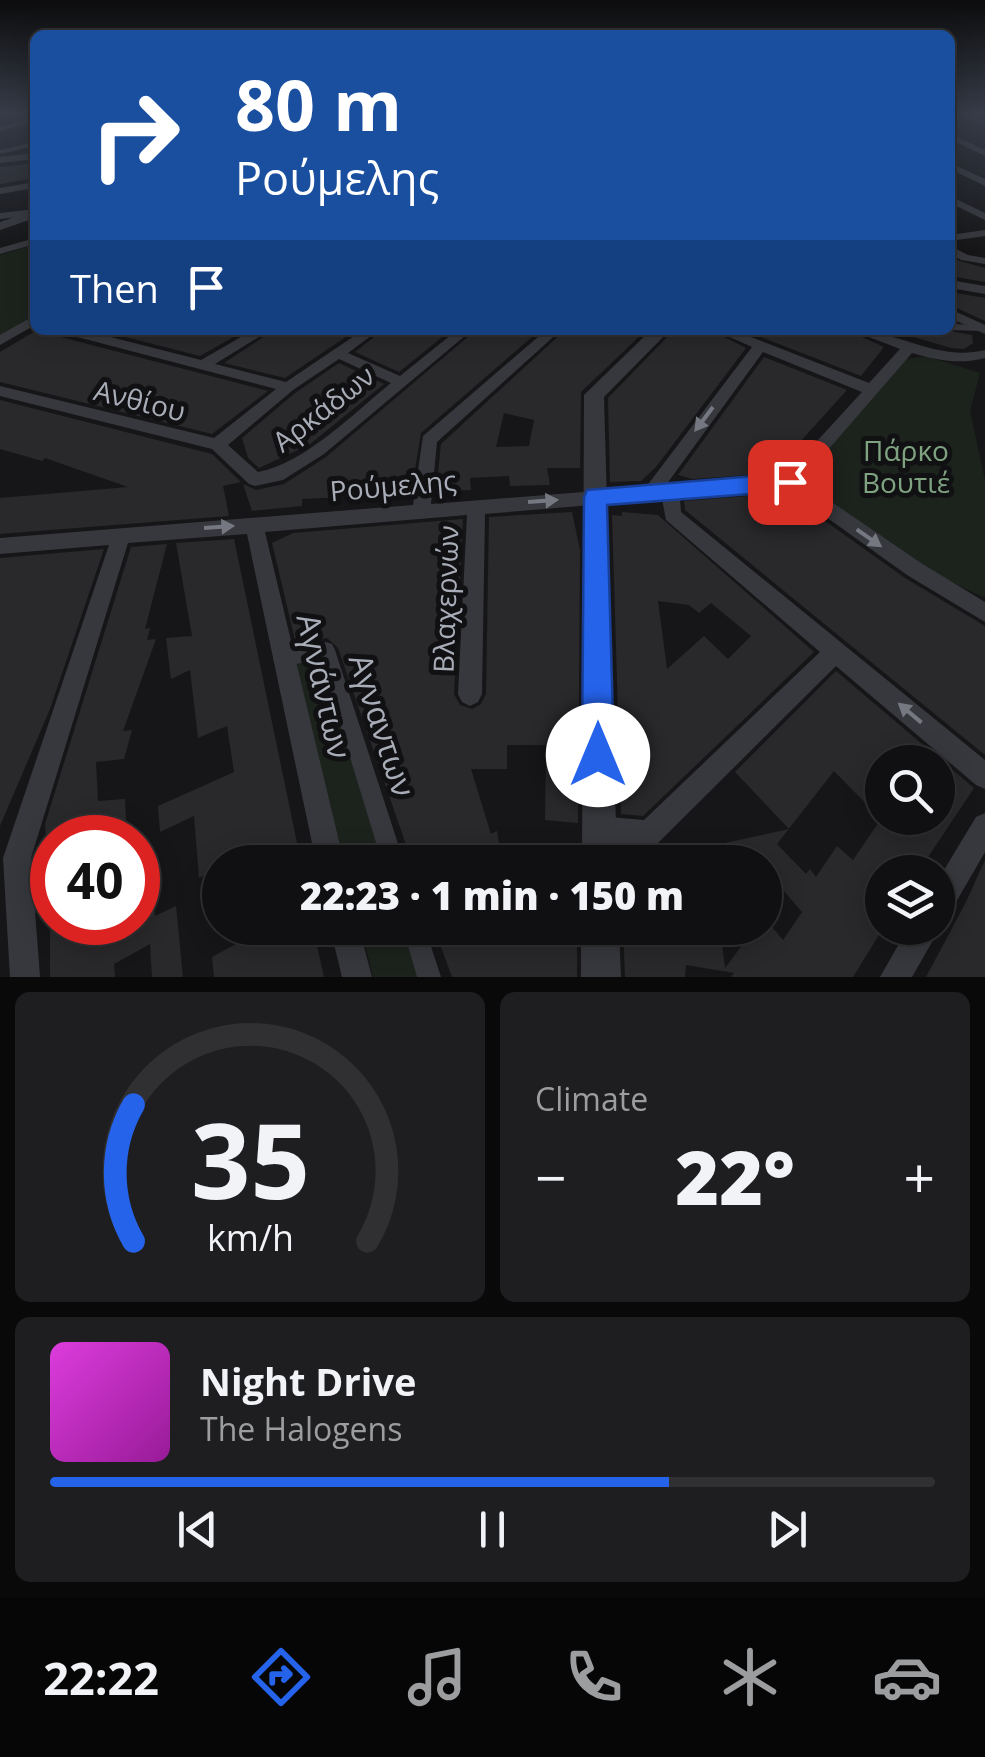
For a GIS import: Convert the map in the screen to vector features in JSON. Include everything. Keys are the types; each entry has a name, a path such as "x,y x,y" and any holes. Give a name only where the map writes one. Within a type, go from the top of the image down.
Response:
{"street":[{"path":"955,168 985,183"},
{"path":"0,191 30,186"},
{"path":"955,202 985,200"},
{"path":"955,203 985,217"},
{"path":"0,216 30,213"},
{"path":"0,226 30,215"},
{"path":"955,237 985,233"},
{"path":"0,251 30,242"},
{"path":"955,252 985,261"},
{"path":"955,285 985,290"},
{"path":"955,315 983,329"},
{"path":"0,341 30,323"},
{"path":"86,335 288,387"},
{"path":"203,365 254,335"},
{"path":"216,445 288,387 365,335"},
{"name":"Αρκάδων","path":"255,479 277,474 318,450 458,335"},
{"path":"421,510 429,440 548,335"},
{"path":"599,845 594,395 656,335"},
{"path":"732,335 872,390"},
{"path":"873,335 969,360 985,354"},
{"path":"760,346 660,492 672,514 985,776"},
{"path":"910,347 790,482 914,569 985,613"},
{"path":"339,354 399,381"},
{"name":"Ανθίου","path":"0,390 216,445 231,454 255,479"},
{"name":"Ρούμελης","path":"0,546 790,482"},
{"name":"Βλαχερνών","path":"470,694 476,506"},
{"name":"Αγνάντων","path":"254,524 326,845"},
{"path":"25,977 9,862 122,534"},
{"name":"Αγναντων","path":"282,659 326,650 388,845"},
{"path":"599,829 649,834 836,651"},
{"path":"955,877 985,826"},
{"path":"349,945 356,977"},
{"path":"420,945 430,977"},
{"path":"600,945 601,977"},
{"path":"895,977 914,945"}],"lane":[{"path":"955,327 983,329"}],"green space":[{"path":"30,246 30,317 0,336 0,255"},
{"name":"Πάρκο Βουτιέ","path":"925,356 980,373 970,411 985,480 985,598 939,576 809,488 804,475 906,359"},
{"path":"323,655 382,845 340,845 294,664"},
{"path":"365,945 413,945 423,977 373,977"}],"building":[{"path":"30,164 30,179 0,184 0,167"},
{"path":"955,259 985,268 985,282 955,277"},
{"path":"955,293 985,298 985,321 955,307"},
{"path":"955,332 972,335 973,343 964,349 907,335 955,335"},
{"path":"30,334 60,335 268,391 212,434 0,382 0,352"},
{"path":"118,335 237,335 200,356"},
{"path":"266,335 349,335 285,378 224,363"},
{"path":"377,335 445,335 399,372 355,352"},
{"path":"470,335 534,335 421,433 411,494 302,499 302,506 252,511 243,484 256,490 284,484 326,457"},
{"path":"560,335 641,335 581,392 580,468 547,468 550,485 510,486 509,476 470,478 471,490 436,492 441,444","holes":["504,413 534,420 529,446 496,447"]},
{"path":"669,335 721,335 746,348 656,467 641,481 610,482 608,398"},
{"path":"756,335 858,335 884,347 861,376"},
{"path":"764,357 847,390 790,453 765,474 692,479 678,475"},
{"path":"339,363 384,384 309,445 259,468 248,458 242,438 295,393"},
{"path":"0,400 212,454 241,482 223,486 229,516 0,534 0,498 128,487 45,458 42,461 0,449"},
{"path":"786,493 905,578 985,626 985,755 685,510 684,501"},
{"path":"572,512 580,550 578,823 545,820 546,745 507,745 507,769 471,769 491,834 497,831 499,845 406,845 338,648 327,638 296,644 272,543 293,533 463,519 454,694 460,705 472,709 481,704 486,694 489,517"},
{"path":"622,512 658,515 814,652 643,816 621,814 612,515 622,516","holes":["658,601 689,605 699,613 711,603 751,636 728,659 704,636 667,669"]},
{"path":"234,539 297,845 202,845 199,878 194,816 160,832 158,806 234,772 227,726 198,738 190,670 171,679 166,638 192,636 176,543"},
{"path":"167,544 145,629 150,628 147,640 156,639 123,731 132,730 124,759 96,762 98,801 125,799 126,815 48,815 131,547"},
{"path":"104,549 50,709 0,826 0,558"},
{"path":"836,671 923,745 865,745 865,803 834,771 789,829 735,772"},
{"path":"955,772 974,788 955,816"},
{"path":"789,829 778,845 716,845"},
{"path":"870,835 943,835 929,855 865,855 865,945 873,945 853,977 731,977 734,973 686,965 685,977 625,977 624,945 722,945 725,968 742,945 782,945 782,939 802,912 782,889 782,849 806,874 810,869 816,877 837,846 853,860"},
{"path":"985,860 985,977 926,977 943,945 955,945 955,923"},
{"path":"176,906 183,977 152,977 150,945 160,945 160,914"},
{"path":"50,945 148,945 114,964 115,977 50,977"},
{"path":"234,945 317,945 324,977 214,977 212,957"},
{"path":"440,945 577,945 577,977 452,977"}],"route":[{"path":"598,755 596,497 790,482"}]}
